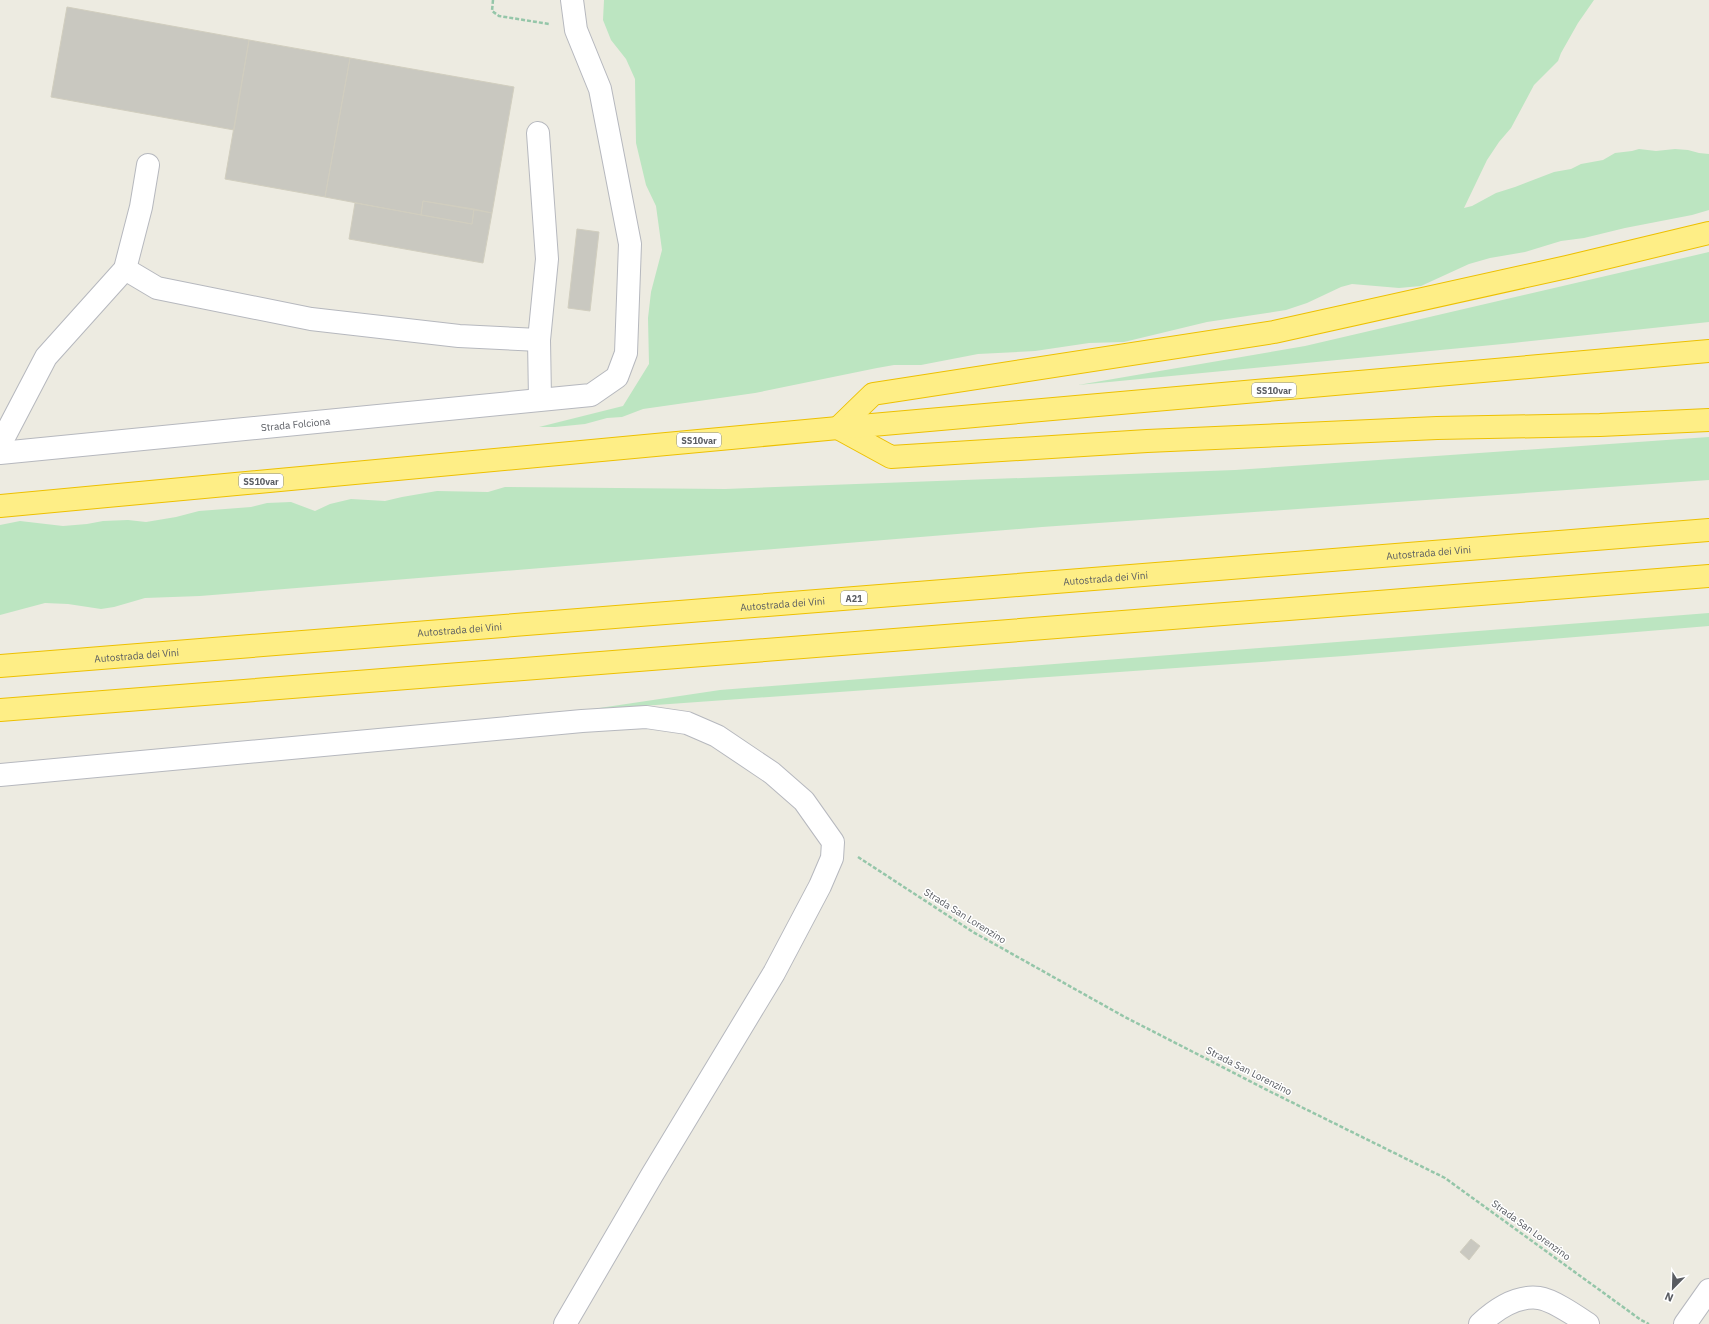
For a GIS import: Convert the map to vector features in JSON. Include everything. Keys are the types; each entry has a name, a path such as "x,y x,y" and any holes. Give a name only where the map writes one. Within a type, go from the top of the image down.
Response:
{"highway":[{"path":"1709,233 1567,267 1274,332 873,394 838,428 891,457 1154,441 1438,428 1600,425 1709,420"},
{"name":"SS10var","path":"0,506 838,428 1709,351"},
{"name":"Autostrada dei Vini","path":"0,666 1709,530"},
{"path":"0,710 1709,576"}],"street":[{"path":"572,0 576,30"},
{"name":"Strada Folciona","path":"0,453 591,395 617,377 626,353 630,244 600,90 576,30"},
{"path":"538,133 547,259 540,340 540,400"},
{"path":"0,445 46,358 125,269 141,207 148,165"},
{"path":"125,269 157,288 311,319 460,336 540,340"},
{"path":"0,775 582,721 646,717 687,723 717,736 772,773 804,801 833,842 832,858 820,886 774,973 652,1175 565,1324"},
{"path":"1685,1324 1709,1290"},
{"path":"1480,1324 1501,1306 1520,1300 1539,1298 1566,1309 1588,1324"}],"path":[{"path":"493,0 492,11 499,16 531,20 576,30"},
{"name":"Strada San Lorenzino","path":"833,842 973,932 1123,1016 1271,1092 1445,1178 1641,1320 1649,1324"}],"green space":[{"path":"604,0 1594,0 1578,23 1558,61 1534,85 1511,128 1487,160 1464,208 1472,206 1496,193 1554,172 1571,169 1581,164 1603,160 1615,153 1639,149 1656,151 1675,149 1709,154 1709,210 1584,238 1561,241 1525,252 1490,258 1469,264 1421,286 1399,288 1352,284 1341,287 1307,303 1286,310 1207,322 1124,342 1089,343 1035,351 978,354 921,365 894,365 755,393 643,409 622,417 607,418 585,424 539,427 623,406 649,364 648,318 651,292 662,250 656,206 646,185 636,143 635,79 626,59 611,40 603,20"},
{"path":"1709,252 1709,322 1513,343 1078,385 1305,346"},
{"path":"1709,437 1709,480 1042,527 200,596 145,598 114,607 101,609 68,604 45,603 0,615 0,525 20,521 63,526 103,521 128,520 146,522 176,517 199,511 251,507 267,503 291,502 315,511 330,504 351,499 385,501 437,491 488,492 505,487 725,489 1235,470"},
{"path":"1709,613 1709,626 1344,656 586,710 720,690"}],"building":[{"path":"67,7 249,40 234,130 51,97"},
{"path":"249,40 350,58 325,197 225,179"},
{"path":"350,58 514,87 492,213 423,201 421,215 325,197"},
{"path":"423,201 474,209 472,224 421,215"},
{"path":"355,203 472,224 474,209 492,213 483,263 349,239"},
{"path":"577,229 599,232 590,311 568,308"},
{"path":"1471,1239 1480,1246 1469,1260 1460,1252"}]}
